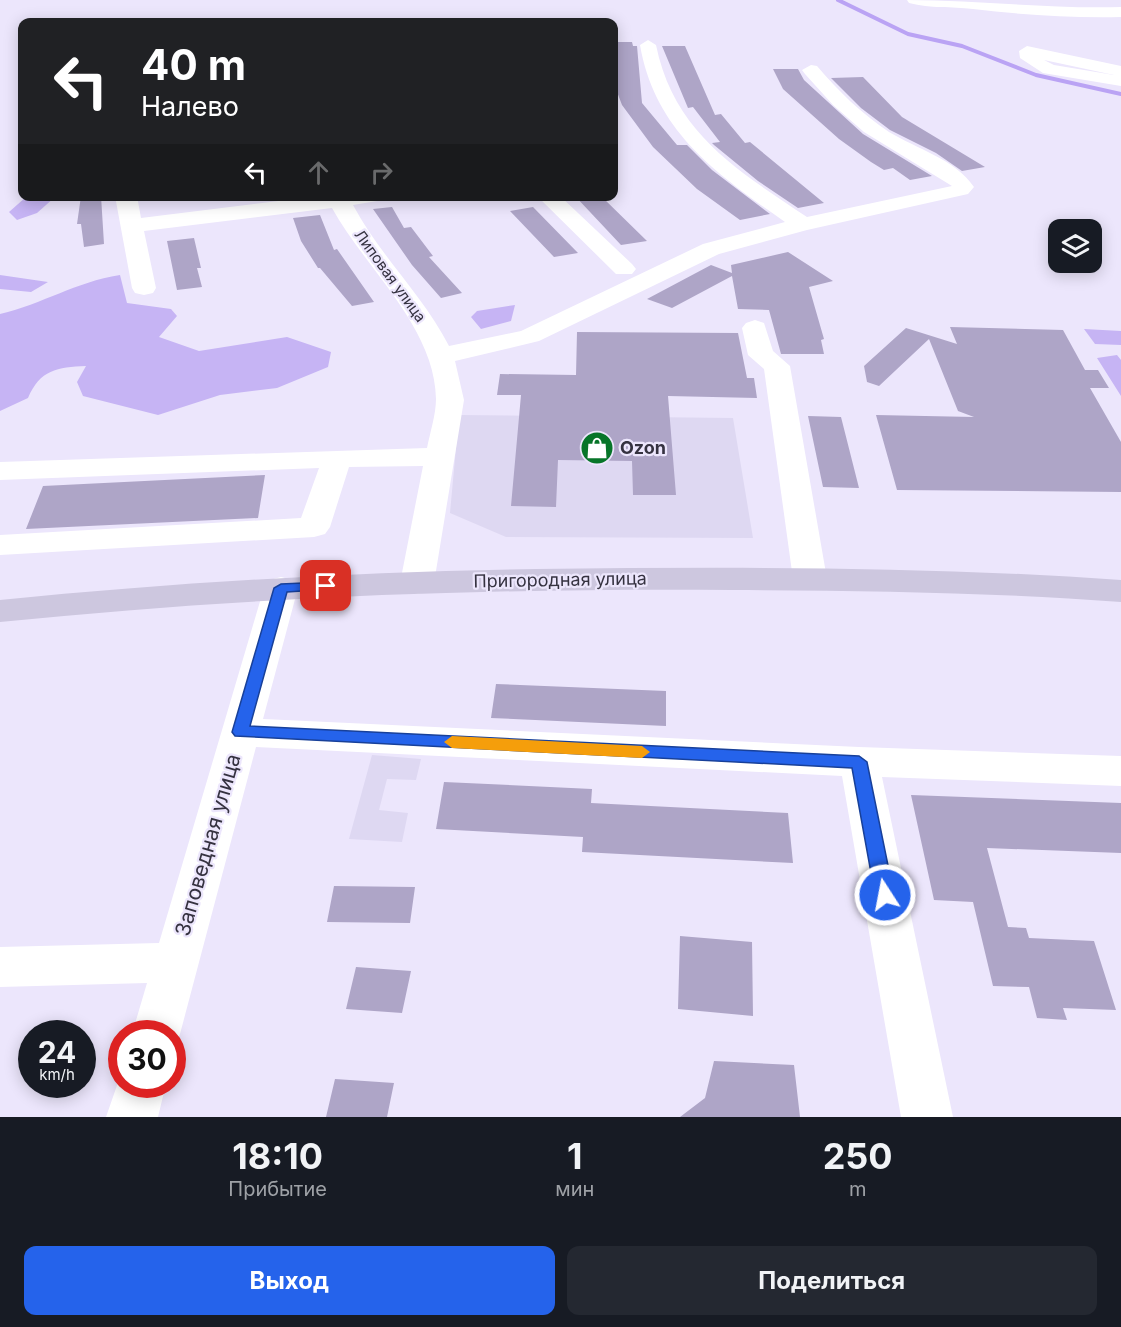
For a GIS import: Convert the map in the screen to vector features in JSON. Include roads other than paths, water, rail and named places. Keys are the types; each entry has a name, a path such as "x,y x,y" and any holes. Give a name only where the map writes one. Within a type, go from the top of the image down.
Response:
{"main road":[{"name":"Пригородная улица","path":"0,611 281,588 563,578 810,579 1121,591"}],"street":[{"path":"971,2 974,9 1004,24"},
{"path":"919,4 971,2 1048,12 1118,8"},
{"path":"1024,41 1121,60"},
{"path":"1024,41 1121,71"},
{"path":"1024,41 1028,58 1048,69 1121,81"},
{"path":"648,45 649,61 656,84 666,104 683,127 732,173 803,224"},
{"path":"449,386 464,374 530,336 711,249 803,224 961,190 964,187 961,183 893,143 849,111 827,90 811,70"},
{"path":"127,201 144,288"},
{"path":"131,226 324,201"},
{"name":"Липовая улица","path":"340,201 367,248 425,322 443,355 450,400 417,583"},
{"path":"552,201 624,269"},
{"path":"755,328 761,356 777,366 810,579"},
{"path":"443,355 489,347 530,336"},
{"path":"0,471 338,458 439,457"},
{"path":"0,545 314,527 338,458"},
{"name":"Заповедная улица","path":"160,1020 281,588"},
{"path":"240,732 859,762 1121,771"},
{"path":"859,762 927,1117"},
{"path":"0,967 176,962"},
{"path":"132,1117 137,1098"}],"waterway":[{"path":"838,0 908,34 962,46 1036,75 1121,94"}],"place":[{"name":"Ozon","path":"597,448"}]}
